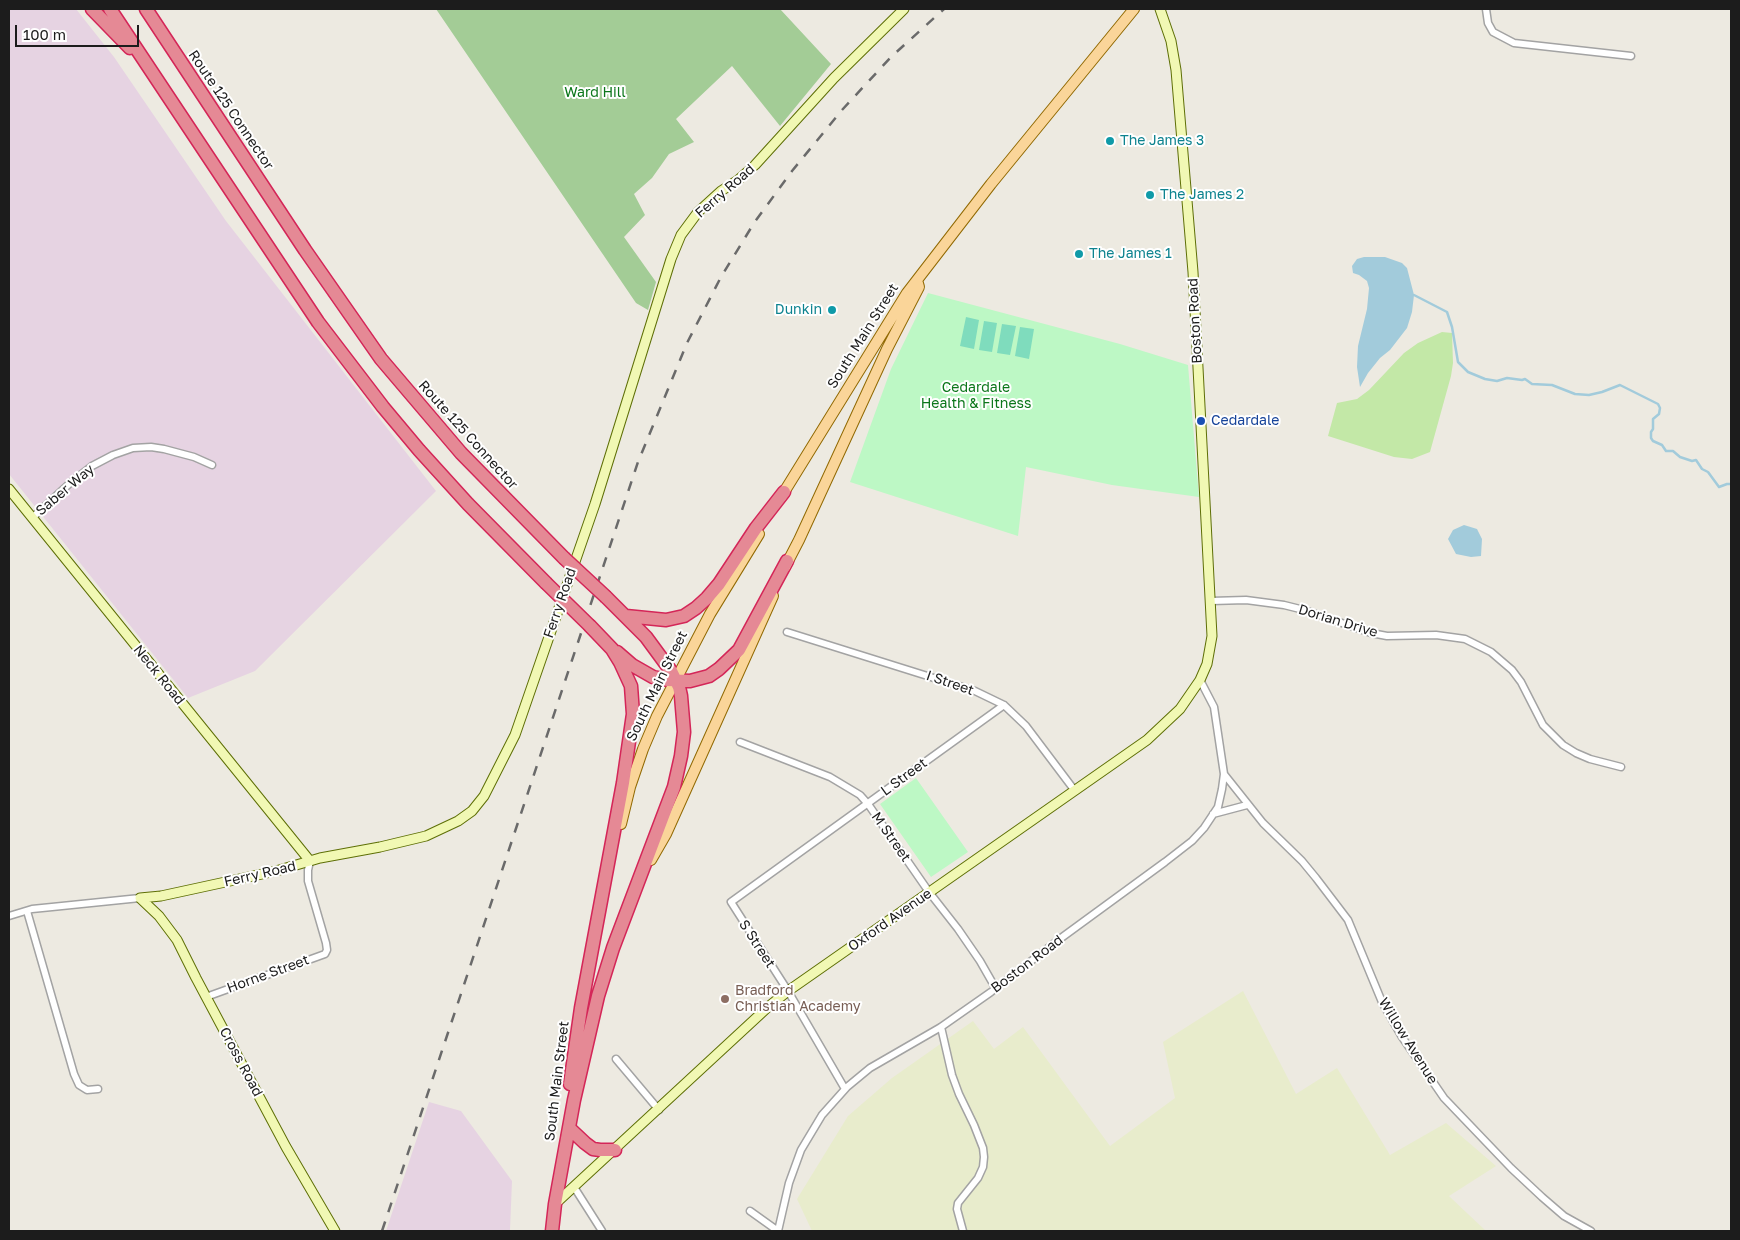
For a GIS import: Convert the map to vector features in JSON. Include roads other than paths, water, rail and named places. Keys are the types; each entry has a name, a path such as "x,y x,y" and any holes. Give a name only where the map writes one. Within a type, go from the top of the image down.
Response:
{"highway":[{"path":"92,9 152,71"},
{"path":"110,9 318,322 383,407 468,504 612,649 644,673 660,678 690,681 709,676 739,650 787,561"},
{"name":"Route 125 Connector","path":"146,9 316,265 382,358 461,453 564,558 626,616 657,651 676,680 681,696 684,732 680,763 674,787 638,885"},
{"path":"626,616 666,620 684,616 696,608 719,584 756,528 784,492"},
{"path":"612,649 631,686 633,714 612,845"},
{"name":"South Main Street","path":"563,1158 563,1131 581,1008 612,845"},
{"name":"South Main Street","path":"552,1231 555,1204 574,1100 598,996 613,948 638,885"},
{"path":"570,1128 585,1144 593,1149 615,1150"}],"main road":[{"name":"South Main Street","path":"612,845 620,829 630,787 643,749 657,716 691,648 897,308 991,184 1134,9"},
{"name":"South Main Street","path":"638,885 670,826 767,612 787,561 803,532 887,350 919,287 917,280"}],"street":[{"name":"Ferry Road","path":"9,916 52,907 161,896 276,871 310,861 426,836 458,821 472,811 484,796 515,735 595,504 671,259 681,235 698,212 755,164 834,78 904,9"},
{"name":"Boston Road","path":"1160,9 1171,41 1176,70 1186,174 1212,636"},
{"path":"1486,9 1488,23 1492,32 1514,43 1631,56"},
{"name":"Saber Way","path":"32,518 92,466 113,454 133,448 151,447 164,449 194,457 212,465"},
{"name":"Neck Road","path":"9,489 310,861"},
{"name":"Dorian Drive","path":"1211,601 1246,600 1284,605 1312,612 1371,633 1387,636 1436,635 1465,639 1492,652 1512,670 1543,725 1564,745 1590,760 1621,767"},
{"name":"I Street","path":"787,632 953,684 1004,705 1026,726 1074,791"},
{"name":"Oxford Avenue","path":"555,1204 768,1007 788,991 1147,740 1170,720 1190,696 1200,680 1207,664 1212,636"},
{"name":"Boston Road","path":"778,1231 789,1183 801,1150 822,1115 845,1089 870,1068 941,1028 996,989 1057,941 1192,841 1204,828 1218,807 1224,774 1214,706 1200,680"},
{"name":"L Street","path":"731,902 1004,705"},
{"name":"M Street","path":"740,742 830,777 855,791 868,804 929,892 969,945 996,989"},
{"name":"Willow Avenue","path":"1224,774 1263,823 1302,861 1348,920 1382,1002 1402,1037 1444,1098 1511,1168 1542,1197 1564,1216 1591,1231"},
{"path":"1213,814 1248,805"},
{"name":"Horne Street","path":"206,997 325,954 327,950 326,943 308,881 310,861"},
{"name":"Cross Road","path":"140,898 159,916 177,940 286,1147 335,1231"},
{"name":"S Street","path":"731,902 788,991 845,1089"},
{"path":"27,911 79,1085 87,1090 98,1089"},
{"path":"941,1028 952,1075 983,1148 984,1157 983,1167 978,1178 958,1203 957,1208 963,1231"},
{"path":"616,1060 658,1110"},
{"path":"574,1187 602,1231"},
{"path":"750,1211 778,1231"}],"water":[{"path":"1385,257 1402,263 1407,268 1414,295 1412,312 1407,328 1390,350 1380,358 1368,373 1360,387 1357,367 1358,346 1367,309 1369,288 1367,281 1353,273 1352,266 1357,259"},
{"path":"1464,525 1477,529 1482,539 1481,556 1471,557 1456,554 1448,539 1453,530"}],"waterway":[{"path":"1414,295 1447,312 1452,327 1458,362 1468,372 1485,379 1497,381 1507,378 1525,379 1532,384 1552,385 1575,394 1589,395 1620,385 1658,404 1660,408 1659,414 1653,419 1653,429 1651,432 1653,441 1662,445 1666,451 1673,451 1680,457 1692,461 1696,460 1719,487 1731,484"}],"railway":[{"path":"382,1231 638,462 687,343 721,277 754,223 792,171 842,110 891,57 944,9"}],"place":[{"name":"The James 3","path":"1110,141"},
{"name":"The James 2","path":"1150,195"},
{"name":"The James 1","path":"1079,254"},
{"name":"Dunkin","path":"832,310"},
{"name":"Cedardale","path":"1201,421"},
{"name":"Bradford Christian Academy","path":"725,999"}],"park label":[{"name":"Ward Hill","path":"595,93"},
{"name":"Cedardale Health & Fitness","path":"976,396"}]}
